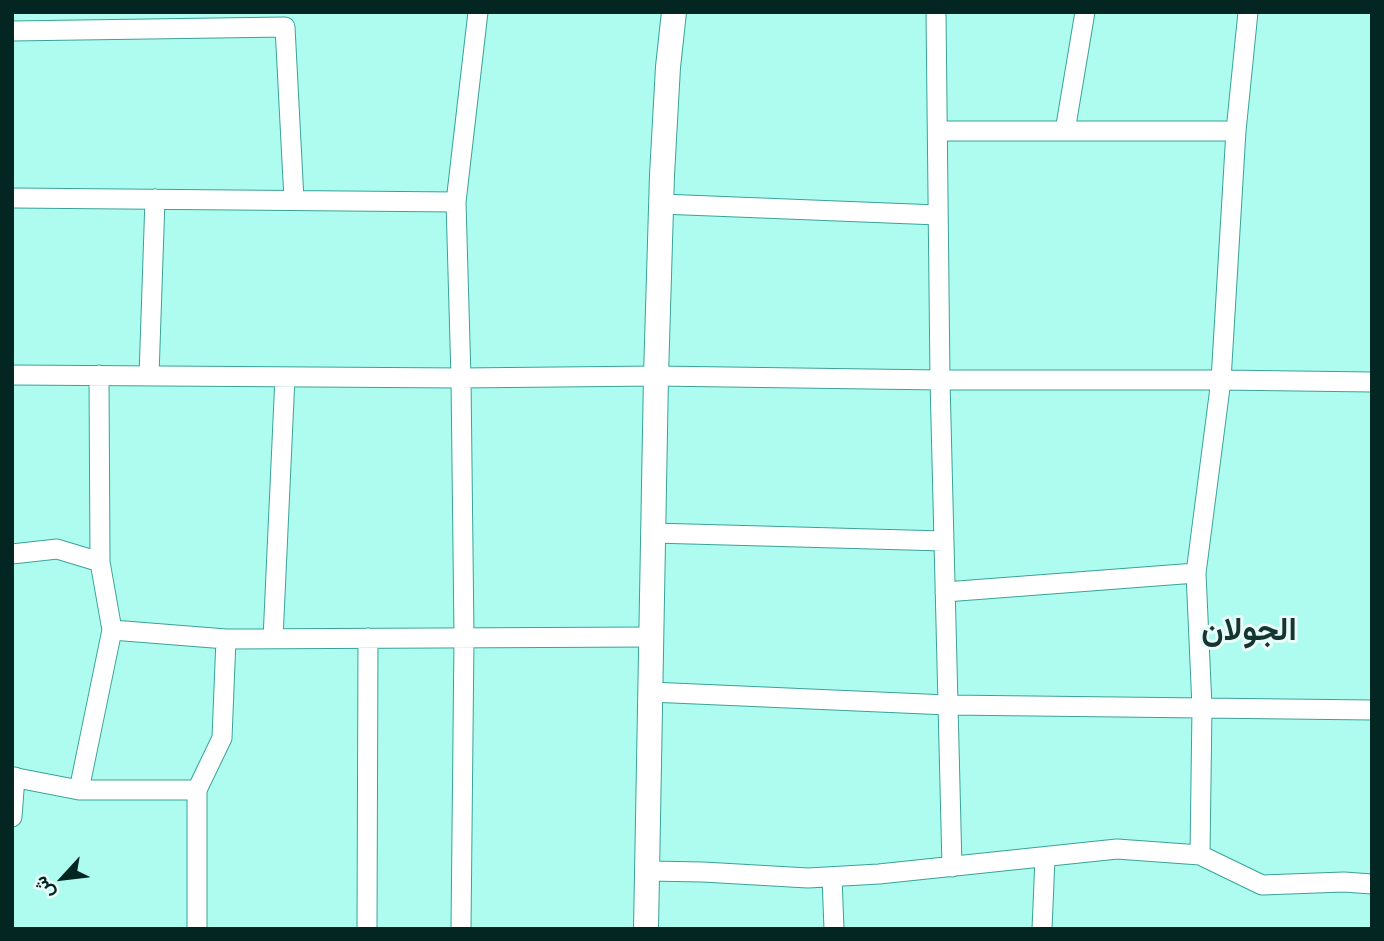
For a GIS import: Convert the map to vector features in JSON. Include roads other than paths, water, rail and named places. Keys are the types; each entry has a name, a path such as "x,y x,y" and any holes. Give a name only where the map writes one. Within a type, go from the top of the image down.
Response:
{"street":[{"path":"461,929 464,637 456,202 478,12"},
{"path":"646,929 661,204 668,67 674,12"},
{"path":"936,12 940,380 952,867"},
{"path":"1065,131 1085,12"},
{"path":"1200,855 1202,707 1196,573 1221,380 1236,131 1248,12"},
{"path":"12,31 285,27 295,200"},
{"path":"937,131 1236,131"},
{"path":"12,198 456,202"},
{"path":"149,376 155,198"},
{"path":"661,204 938,215"},
{"path":"12,375 461,378 656,376 1372,382"},
{"path":"79,790 112,631 100,562 100,375"},
{"path":"273,639 285,377"},
{"path":"653,533 944,541"},
{"path":"12,554 57,550 100,562"},
{"path":"945,593 1196,573"},
{"path":"112,631 226,639 650,637"},
{"path":"368,638 368,929"},
{"path":"197,929 197,790 222,738 226,639"},
{"path":"650,692 948,705 1372,710"},
{"path":"12,817 14,777 79,790 197,790"},
{"path":"648,871 832,877 1117,849 1200,855 1262,885 1344,882 1372,884"},
{"path":"1042,929 1045,858"},
{"path":"832,877 834,929"}],"district":[{"name":"الجولان","path":"1249,631"}]}
